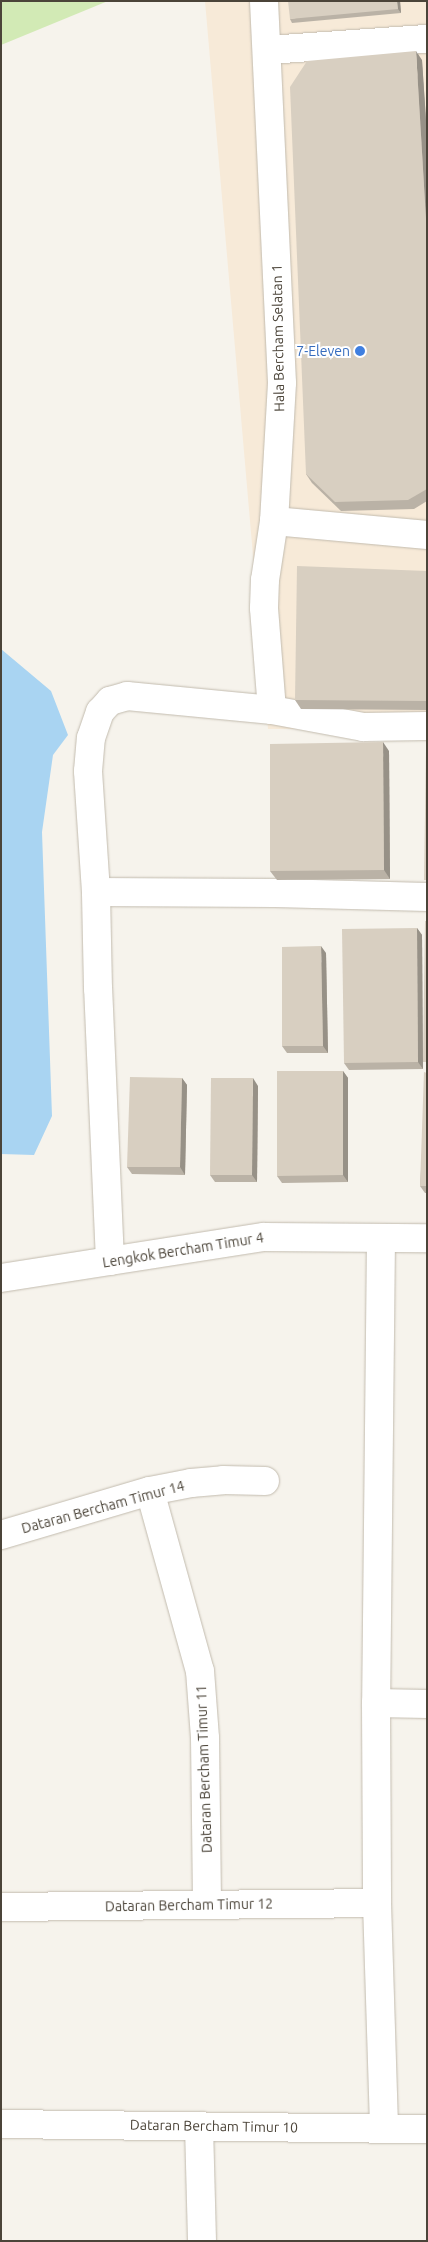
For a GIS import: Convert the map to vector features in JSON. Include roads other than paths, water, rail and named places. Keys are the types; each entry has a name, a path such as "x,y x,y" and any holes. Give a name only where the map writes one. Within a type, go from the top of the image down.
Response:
{"street":[{"name":"Hala Bercham Selatan 1","path":"264,1 268,50 282,383 274,522 265,580 264,608 272,710"},
{"path":"268,50 427,38"},
{"path":"274,522 427,536"},
{"path":"110,1261 98,999 96,892 88,771 91,738 100,712 110,702 127,696 272,710 363,726 427,726"},
{"path":"96,892 275,893 427,897"},
{"name":"Lengkok Bercham Timur 4","path":"1,1278 264,1237 427,1238"},
{"path":"381,1238 376,1703 378,1903 384,2128"},
{"name":"Dataran Bercham Timur 14","path":"1,1535 150,1491 199,1482 265,1481"},
{"name":"Dataran Bercham Timur 11","path":"150,1491 200,1672 205,1738 207,1905"},
{"path":"376,1703 427,1704"},
{"name":"Dataran Bercham Timur 12","path":"1,1907 378,1903"},
{"name":"Dataran Bercham Timur 10","path":"1,2124 427,2129"},
{"path":"199,2126 202,2241"}],"water":[{"path":"1,649 51,691 68,735 53,755 42,832 52,1116 34,1155 1,1154"}],"place":[{"name":"7-Eleven","path":"360,351"}]}
